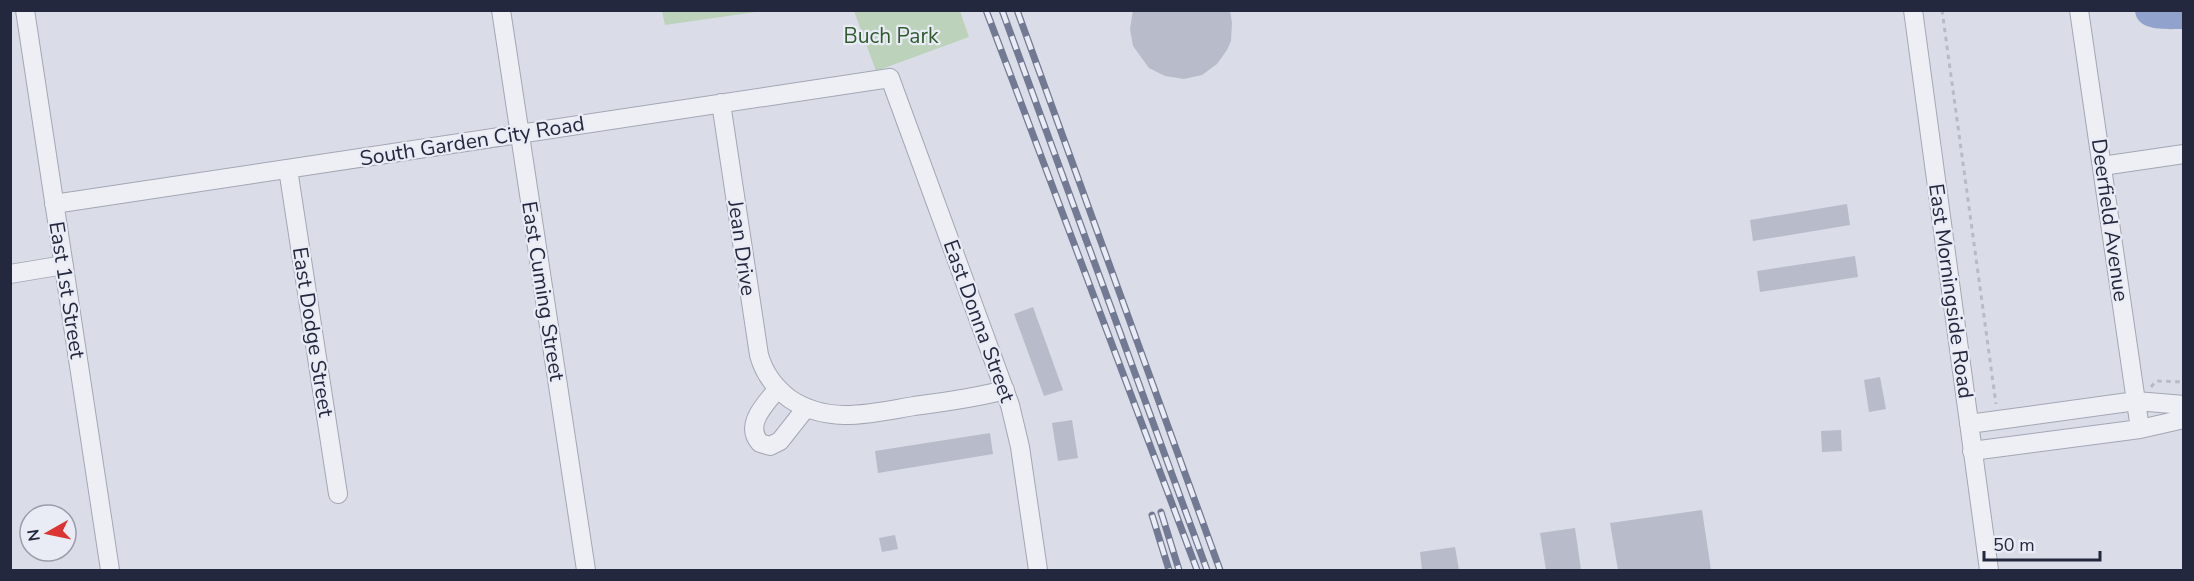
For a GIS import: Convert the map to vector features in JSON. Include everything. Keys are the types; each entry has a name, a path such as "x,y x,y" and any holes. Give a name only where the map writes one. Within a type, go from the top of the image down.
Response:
{"street":[{"name":"East 1st Street","path":"25,10 110,570"},
{"name":"East Cuming Street","path":"501,10 586,570"},
{"name":"East Morningside Road","path":"1913,10 1989,570"},
{"name":"Deerfield Avenue","path":"2079,10 2140,429"},
{"name":"South Garden City Road","path":"54,204 890,78"},
{"name":"East Donna Street","path":"890,78 1005,390 1020,447 1038,570"},
{"name":"Jean Drive","path":"721,103 759,355 765,372 778,388 806,408 827,415 854,415 1005,390"},
{"path":"2102,166 2184,154"},
{"name":"East Dodge Street","path":"288,169 338,494"},
{"path":"10,274 64,265"},
{"path":"778,388 754,422 754,434 760,443 770,446 780,441 806,408"},
{"path":"1969,424 2135,395 2184,405"},
{"path":"1972,451 2140,429 2184,419"}],"path":[{"path":"1942,10 1997,407"},
{"path":"2135,395 2156,381 2184,382"}],"green space":[{"path":"662,10 763,11 665,25"},
{"name":"Buch Park","path":"854,11 960,11 969,37 876,71"}],"water":[{"path":"2135,11 2183,11 2183,29 2161,29 2147,26 2137,18"}],"building":[{"path":"1133,10 1230,10 1231,41 1217,64 1202,75 1184,79 1165,76 1149,68 1133,46 1130,29"},
{"path":"1847,204 1850,225 1753,241 1750,220"},
{"path":"1855,256 1858,277 1760,292 1757,271"},
{"path":"1033,307 1063,390 1044,396 1014,314"},
{"path":"1880,377 1886,409 1869,412 1864,380"},
{"path":"1072,420 1078,458 1058,461 1052,423"},
{"path":"1841,430 1842,451 1822,452 1821,431"},
{"path":"990,433 993,454 878,473 875,451"},
{"path":"1702,510 1711,570 1618,570 1610,523"},
{"path":"1575,528 1581,570 1546,570 1540,533"},
{"path":"895,535 898,549 882,552 879,538"},
{"path":"1455,547 1459,570 1422,570 1420,552"}],"railway":[{"path":"986,10 1197,570"},
{"path":"1002,10 1207,570"},
{"path":"1017,10 1220,570"},
{"path":"1161,512 1179,570"},
{"path":"1152,515 1169,570"}]}
